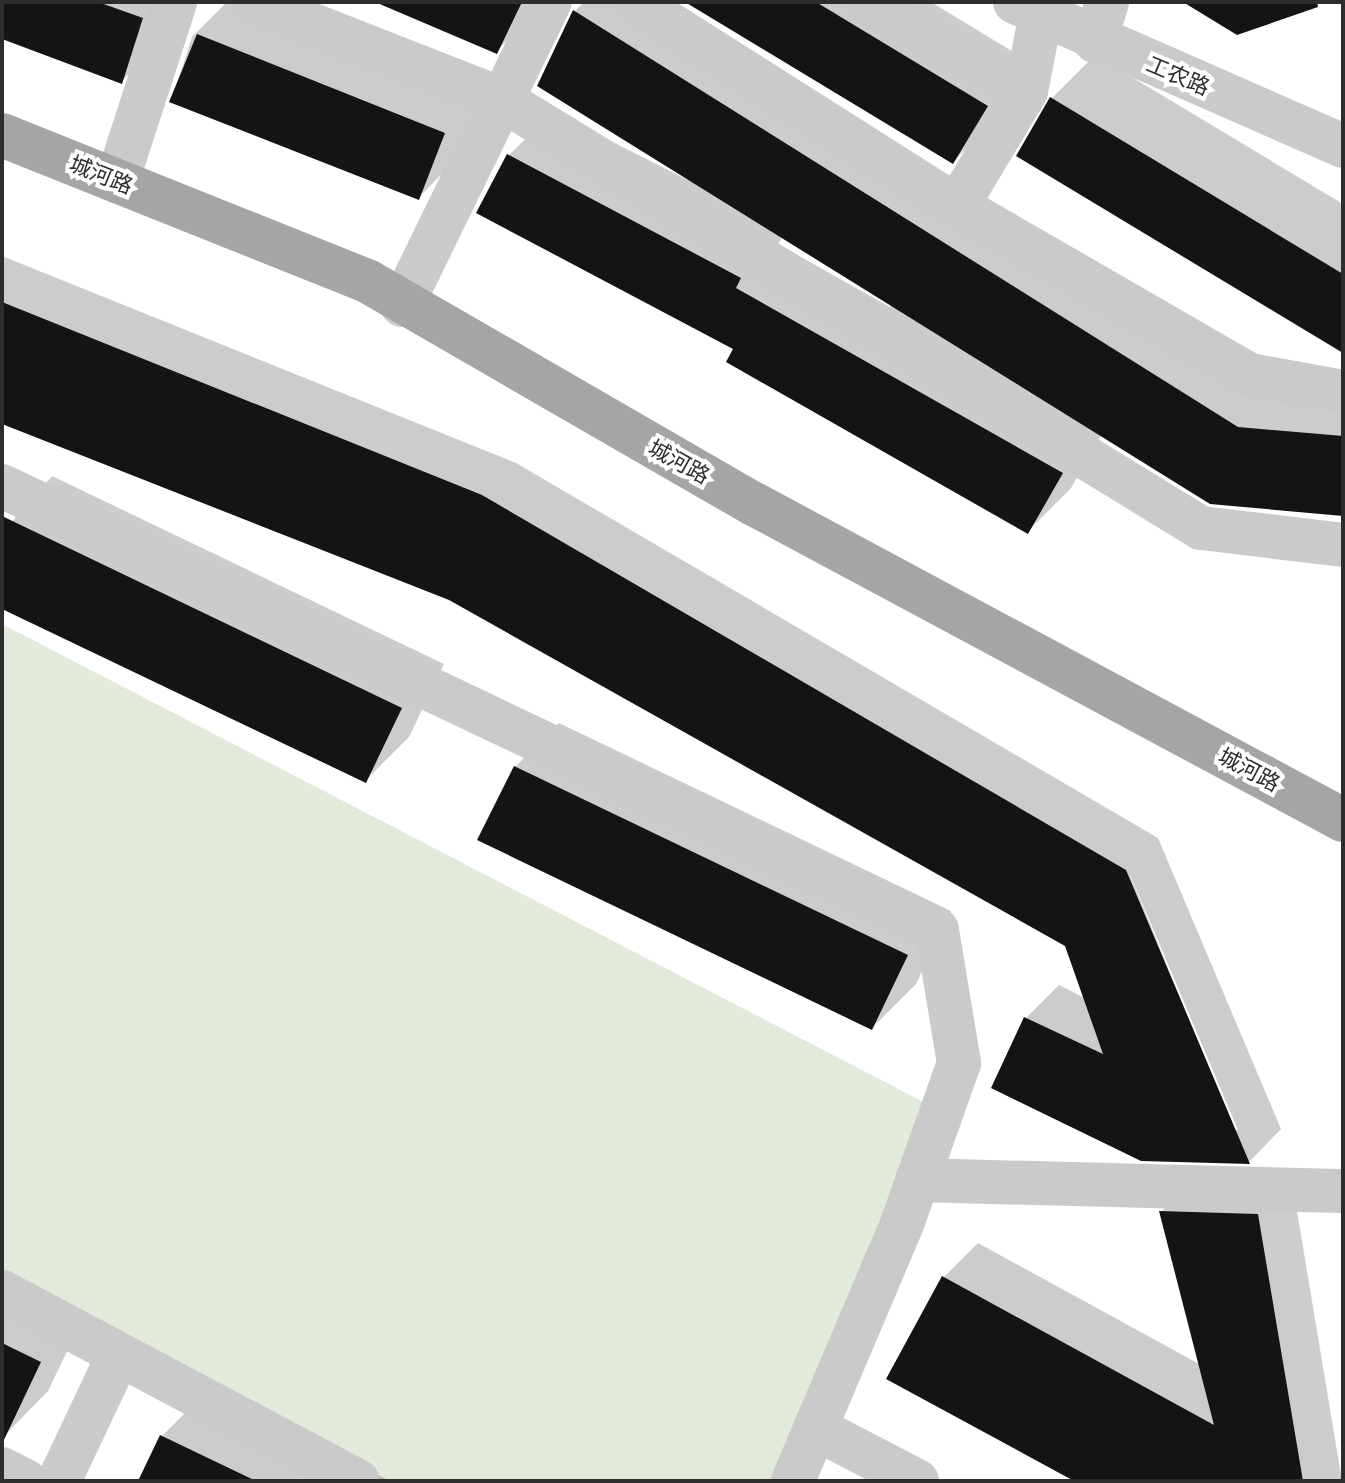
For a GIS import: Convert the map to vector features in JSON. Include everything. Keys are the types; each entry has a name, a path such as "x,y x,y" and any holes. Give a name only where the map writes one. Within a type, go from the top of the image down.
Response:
{"main road":[{"name":"城河路","path":"2,135 369,282 402,305 1343,820"}],"street":[{"path":"117,181 175,2"},
{"path":"254,2 499,98 1201,528 1343,545"},
{"path":"402,305 499,98 550,2"},
{"path":"635,2 957,206 1250,375 1343,392"},
{"path":"868,2 1026,91"},
{"path":"957,206 1026,91 1028,8"},
{"name":"工农路","path":"1028,8 1101,22 1343,146"},
{"path":"2,486 937,930 959,1063 917,1180 793,1481"},
{"path":"917,1180 1342,1191"},
{"path":"2,1292 358,1481"},
{"path":"59,1481 119,1354"},
{"path":"815,1428 917,1481"},
{"path":"2,1469 26,1481"}],"green space":[{"path":"2,624 941,1111 791,1481 359,1481 2,1292"}],"building":[{"path":"2,2 98,2 143,18 122,84 2,39"},
{"path":"375,2 522,2 497,54"},
{"path":"685,2 816,2 988,106 953,164"},
{"path":"1183,2 1317,2 1318,7 1237,35"},
{"path":"573,10 1238,427 1343,436 1343,516 1210,504 537,86"},
{"path":"197,34 445,133 419,200 169,102"},
{"path":"1050,97 1343,274 1343,353 1016,156"},
{"path":"507,154 741,278 736,288 1063,473 1028,534 726,362 733,349 476,213"},
{"path":"2,302 482,495 1126,870 1250,1164 1141,1161 991,1088 1024,1017 1103,1054 1065,946 449,600 2,424"},
{"path":"2,516 402,708 366,783 2,609"},
{"path":"514,766 908,955 872,1030 477,840"},
{"path":"1159,1211 1258,1214 1303,1481 1074,1481 886,1379 942,1276 1214,1425"},
{"path":"2,1343 41,1362 2,1444"},
{"path":"160,1435 256,1481 138,1481"}]}
